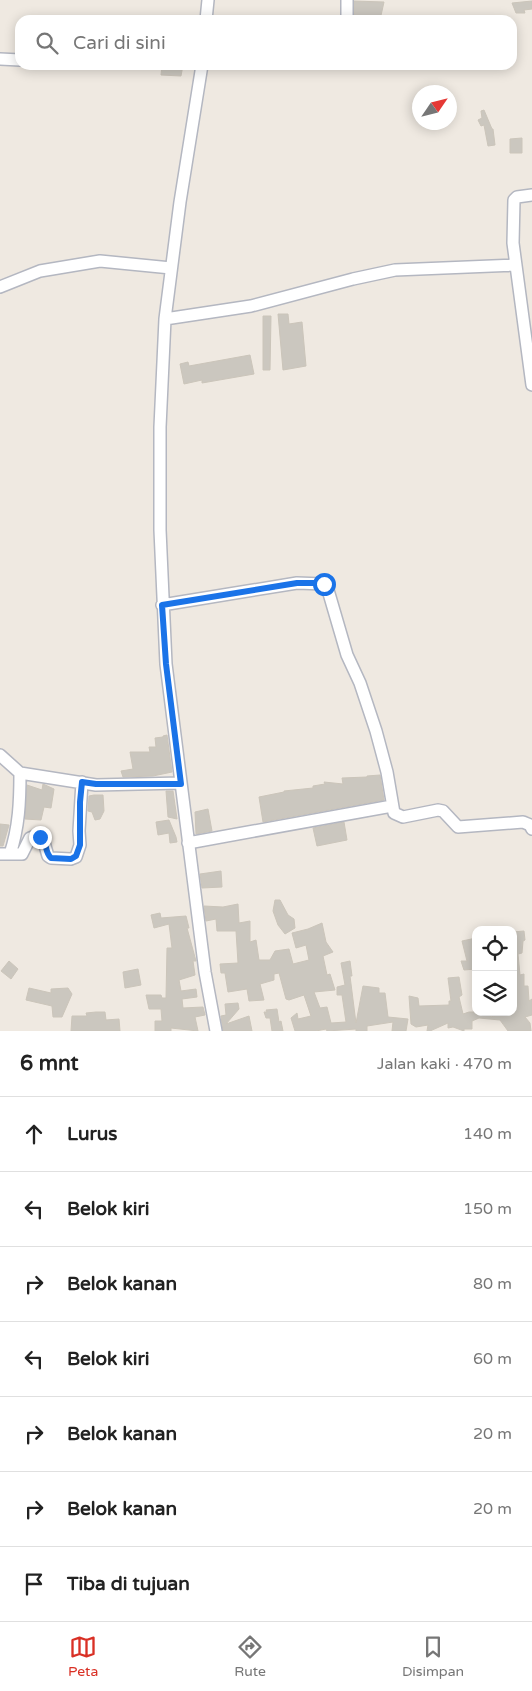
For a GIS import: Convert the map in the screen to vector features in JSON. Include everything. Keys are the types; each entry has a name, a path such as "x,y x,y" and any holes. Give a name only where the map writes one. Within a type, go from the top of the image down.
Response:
{"street":[{"path":"206,15 208,0"},
{"path":"347,0 347,15"},
{"path":"0,59 15,60"},
{"path":"201,70 180,202 165,318 160,428 162,605 166,664 188,843 205,972 216,1031"},
{"path":"532,195 517,197 514,200 513,243 532,385"},
{"path":"0,287 40,271 100,261 172,268"},
{"path":"165,318 251,306 353,278 395,270 516,265"},
{"path":"162,605 297,583 324,584 328,590 347,655 360,684 376,731 387,772 394,813 403,817 438,810 443,811 458,827 523,822 530,824 532,829"},
{"path":"0,755 20,773 96,784 181,784"},
{"path":"20,773 19,815 16,834 5,854 22,854 30,838 35,836 43,839 48,856 51,858 71,859 76,856 80,845 82,782"},
{"path":"188,843 392,806"}],"building":[{"path":"354,1 384,2 381,15 354,15"},
{"path":"532,1 532,9 524,10 525,13 516,13 512,3"},
{"path":"162,70 182,70 181,76 161,75"},
{"path":"484,110 493,129 495,145 488,146 484,125 481,126 478,120 482,118 481,111"},
{"path":"522,138 522,153 510,153 510,139"},
{"path":"278,314 288,314 289,324 302,322 306,366 283,370"},
{"path":"263,316 271,316 270,370 263,370"},
{"path":"250,355 254,374 202,383 202,380 184,384 180,364 188,362 189,366"},
{"path":"167,735 172,772 153,776 123,777 121,771 133,769 130,752 150,752 149,747 156,747 155,738"},
{"path":"380,775 384,800 263,822 259,797 284,791 313,788 313,786 325,784 324,782 343,784 342,778"},
{"path":"43,784 54,789 51,808 44,807 41,820 25,819 27,785 42,790"},
{"path":"166,791 173,791 177,819 168,817"},
{"path":"103,795 104,811 100,819 95,820 92,812 88,811 89,796"},
{"path":"208,809 212,831 196,834 195,812"},
{"path":"169,820 177,842 170,843 169,833 158,835 156,822"},
{"path":"344,822 347,840 317,846 313,828"},
{"path":"0,824 9,825 3,846 0,846"},
{"path":"221,871 222,887 202,888 200,874"},
{"path":"275,900 280,900 288,915 294,919 295,928 285,934 278,925 273,911"},
{"path":"238,904 239,923 250,921 250,942 256,940 259,960 270,960 275,951 289,949 293,964 309,960 306,945 296,948 292,933 322,923 326,942 333,952 323,956 327,975 330,974 335,990 314,992 320,1008 327,1007 331,1023 346,1022 342,995 337,995 337,987 345,985 341,963 350,961 356,1023 363,986 379,988 379,993 385,993 388,1017 408,1019 406,1031 392,1031 393,1022 367,1026 367,1031 356,1031 356,1029 327,1031 326,1029 295,1031 291,1018 297,1013 298,1019 311,1016 304,995 289,1000 286,999 279,973 274,974 274,980 260,984 264,1000 249,1001 247,989 228,992 225,973 221,973 220,964 238,963 236,931 217,931 216,919 206,921 204,906 223,907"},
{"path":"160,913 161,918 186,916 189,928 187,928 196,961 193,961 195,975 179,980 181,991 196,989 197,997 182,999 183,1008 203,1007 205,1015 195,1017 198,1031 171,1028 171,1031 155,1031 155,1021 162,1021 161,1009 149,1009 146,995 161,995 162,998 166,998 167,948 172,948 169,924 154,928 151,915"},
{"path":"524,931 525,940 523,941 522,953 518,954 520,975 524,974 524,986 528,986 529,1001 532,999 532,1015 525,1017 530,1023 531,1031 508,1031 500,1020 479,1018 472,1021 472,1029 464,1029 464,1031 453,1027 448,1028 448,1023 430,1031 427,1031 428,1025 416,1027 411,1024 409,996 418,998 419,1006 449,1005 449,1001 451,1001 448,978 459,977 462,995 459,997 463,1014 472,1012 472,1016 517,1016 517,932"},
{"path":"472,939 472,969 464,970 461,961 467,961 462,941"},
{"path":"9,961 18,969 11,979 1,971"},
{"path":"138,969 141,985 125,988 123,972"},
{"path":"29,988 51,993 51,989 68,988 72,994 62,1017 53,1017 52,1006 26,1000"},
{"path":"238,1003 239,1009 226,1024 249,1016 252,1031 223,1031 221,1016 226,1015 225,1004"},
{"path":"277,1009 283,1031 272,1031 270,1018 266,1018 264,1012"},
{"path":"105,1012 106,1020 119,1019 120,1031 71,1031 72,1016 87,1016 86,1013"}],"route":[{"path":"40,837 45,843 48,856 51,858 71,859 76,856 80,845 82,782 96,784 181,784 166,664 162,605 297,583 324,584"}]}
